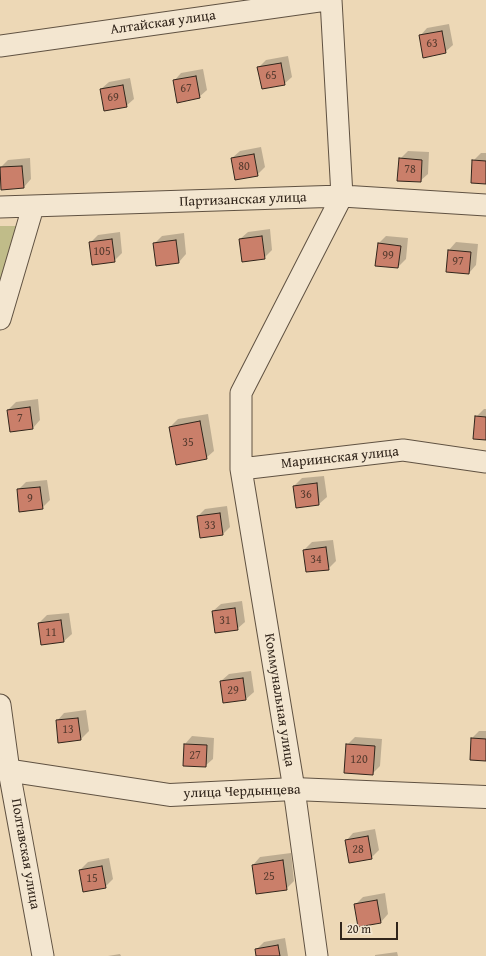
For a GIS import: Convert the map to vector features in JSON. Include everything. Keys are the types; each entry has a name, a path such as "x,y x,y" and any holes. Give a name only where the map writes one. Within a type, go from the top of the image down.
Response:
{"street":[{"name":"Алтайская улица","path":"0,46 326,0"},
{"path":"331,0 342,196"},
{"name":"Партизанская улица","path":"0,207 342,196 486,204"},
{"name":"Коммунальная улица","path":"317,956 294,789 241,469 242,393 342,196"},
{"path":"0,319 33,207"},
{"name":"Мариинская улица","path":"241,469 404,450 486,462"},
{"name":"Полтавская улица","path":"0,704 5,770 44,956"},
{"name":"улица Чердынцева","path":"5,770 170,795 294,789 486,796"}],"shaded area":[{"path":"0,226 19,226 0,281"}],"building":[{"path":"442,31 446,53 423,58 419,35"},
{"path":"281,63 285,85 262,89 257,67"},
{"path":"196,76 200,98 177,103 173,80"},
{"path":"123,85 127,107 104,111 100,89"},
{"path":"254,154 258,176 235,180 231,158"},
{"path":"399,158 422,160 421,182 397,181"},
{"path":"472,160 486,161 486,184 471,183"},
{"path":"22,166 24,188 1,190 0,167"},
{"path":"262,236 265,259 242,262 239,239"},
{"path":"112,239 115,262 92,265 89,242"},
{"path":"176,240 179,263 156,266 153,243"},
{"path":"378,243 401,246 398,268 375,266"},
{"path":"448,250 471,252 469,274 446,272"},
{"path":"30,407 33,429 10,432 7,410"},
{"path":"475,416 486,417 486,440 473,439"},
{"path":"200,421 207,459 176,465 169,427"},
{"path":"317,483 319,505 296,508 293,486"},
{"path":"40,487 43,509 19,512 17,489"},
{"path":"220,513 223,535 200,538 197,516"},
{"path":"326,547 329,570 306,572 303,550"},
{"path":"235,608 238,630 215,633 212,611"},
{"path":"61,620 64,642 41,645 38,623"},
{"path":"243,678 246,700 223,703 220,681"},
{"path":"78,718 81,740 58,743 56,720"},
{"path":"471,738 486,739 486,761 470,760"},
{"path":"184,744 207,745 206,767 183,766"},
{"path":"346,744 375,746 373,775 344,773"},
{"path":"368,836 372,859 349,863 345,840"},
{"path":"283,860 287,890 256,894 252,865"},
{"path":"102,866 106,888 83,892 79,870"},
{"path":"377,900 381,923 358,927 354,904"},
{"path":"278,945 280,956 256,956 255,949"}]}
